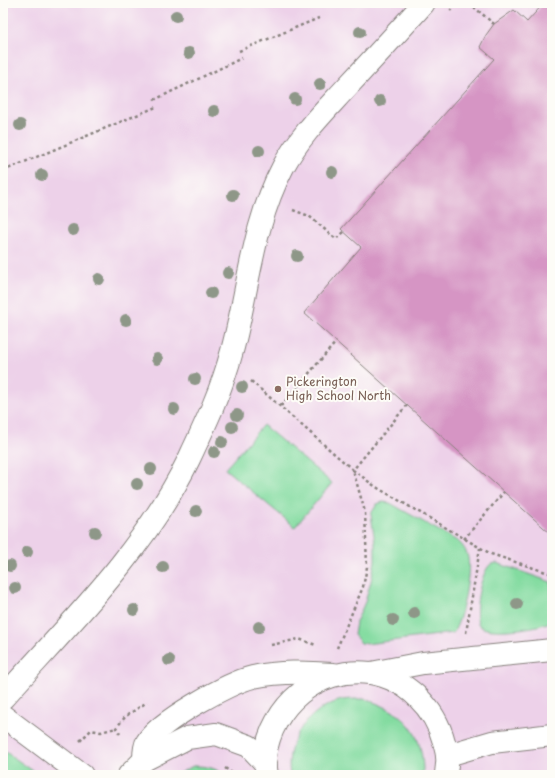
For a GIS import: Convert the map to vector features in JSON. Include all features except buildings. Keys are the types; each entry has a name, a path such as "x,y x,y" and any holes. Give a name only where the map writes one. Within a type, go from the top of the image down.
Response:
{"street":[{"path":"3,698 117,571 157,514 188,461 217,398 232,350 252,253 265,208 283,167 304,134 424,3"},
{"path":"137,768 146,743 163,724 220,690 252,677 295,672 340,674 370,673 423,662 552,650"},
{"path":"370,673 399,683 423,702 440,726 447,765 492,742 552,736"},
{"path":"266,770 265,758 272,729 288,703 312,684 340,674"},
{"path":"3,716 82,775"},
{"path":"137,768 187,738 216,734 249,746 266,770"}],"path":[{"path":"447,14 457,3"},
{"path":"469,3 494,24"},
{"path":"239,51 319,18"},
{"path":"154,100 242,58"},
{"path":"3,171 156,106"},
{"path":"292,215 295,205"},
{"path":"293,210 309,216 336,239 344,232"},
{"path":"281,406 336,342"},
{"path":"249,379 353,470 376,487 491,554 552,574"},
{"path":"353,470 407,405"},
{"path":"335,652 363,587 367,567 365,512 353,470"},
{"path":"464,539 504,492"},
{"path":"464,640 480,548"}],"shaded area":[{"name":"Pickerington High School North","path":"3,3 552,3 552,775 3,775"}],"green space":[{"path":"263,425 332,483 295,527 225,469"},
{"path":"383,502 390,503 459,542 465,550 468,556 469,565 467,585 460,618 453,633 366,644 361,643 354,635 356,622 365,602 375,561 375,543 371,514 377,504"},
{"path":"497,563 551,582 551,621 546,624 515,630 493,630 485,629 480,626 477,621 478,594 487,568 491,564"},
{"path":"364,699 390,710 401,717 409,725 420,746 423,775 290,775 289,762 295,738 309,718 330,704 342,700"},
{"path":"3,750 36,773 39,775 3,775"},
{"path":"193,766 201,766 217,770 224,775 176,775"}],"place":[{"name":"Pickerington High School North","path":"278,389"}]}
